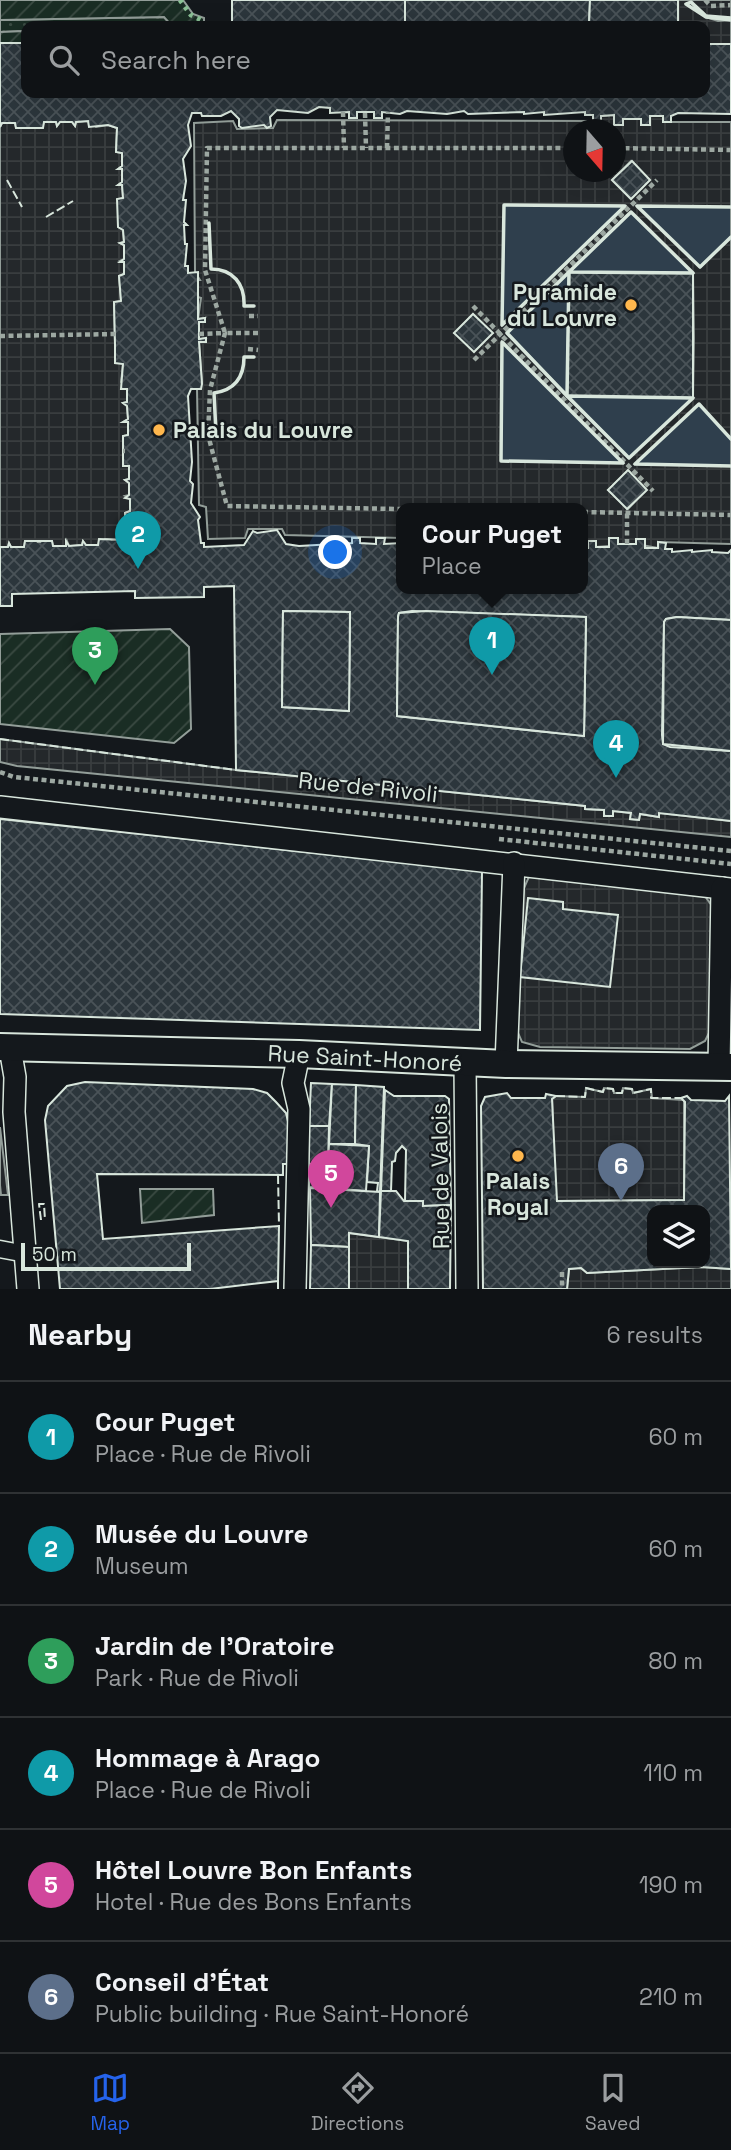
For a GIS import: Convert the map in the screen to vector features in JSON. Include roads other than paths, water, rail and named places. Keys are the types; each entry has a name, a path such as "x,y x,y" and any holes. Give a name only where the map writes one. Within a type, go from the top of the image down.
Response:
{"street":[{"path":"0,807 727,888 725,1067"},
{"path":"506,1064 514,863"},
{"path":"5,1047 15,1077 14,1112 28,1289"},
{"name":"Rue Saint-Honoré","path":"5,1047 299,1054 465,1063 725,1067"},
{"path":"295,1289 299,1109 293,1083 299,1054"},
{"name":"Rue de Valois","path":"465,1063 467,1289"},
{"path":"0,1250 26,1254"}],"water":[{"path":"504,205 625,206 502,325"},
{"path":"637,206 731,207 731,237 700,267"},
{"path":"631,212 693,273 570,272"},
{"path":"569,273 567,395 507,333"},
{"path":"502,342 623,463 501,461"},
{"path":"569,396 693,398 629,458"},
{"path":"699,404 731,439 731,466 635,464"}],"place":[{"name":"Pyramide du Louvre","path":"631,305"},
{"name":"Palais du Louvre","path":"159,430"},
{"name":"Musée du Louvre","path":"138,569"},
{"name":"Cour Puget","path":"492,675"},
{"name":"Jardin de l'Oratoire","path":"95,685"},
{"name":"Hommage à Arago","path":"616,778"},
{"name":"Palais Royal","path":"518,1156"},
{"name":"Conseil d'État","path":"621,1201"},
{"name":"Hôtel Louvre Bon Enfants","path":"331,1208"}]}
